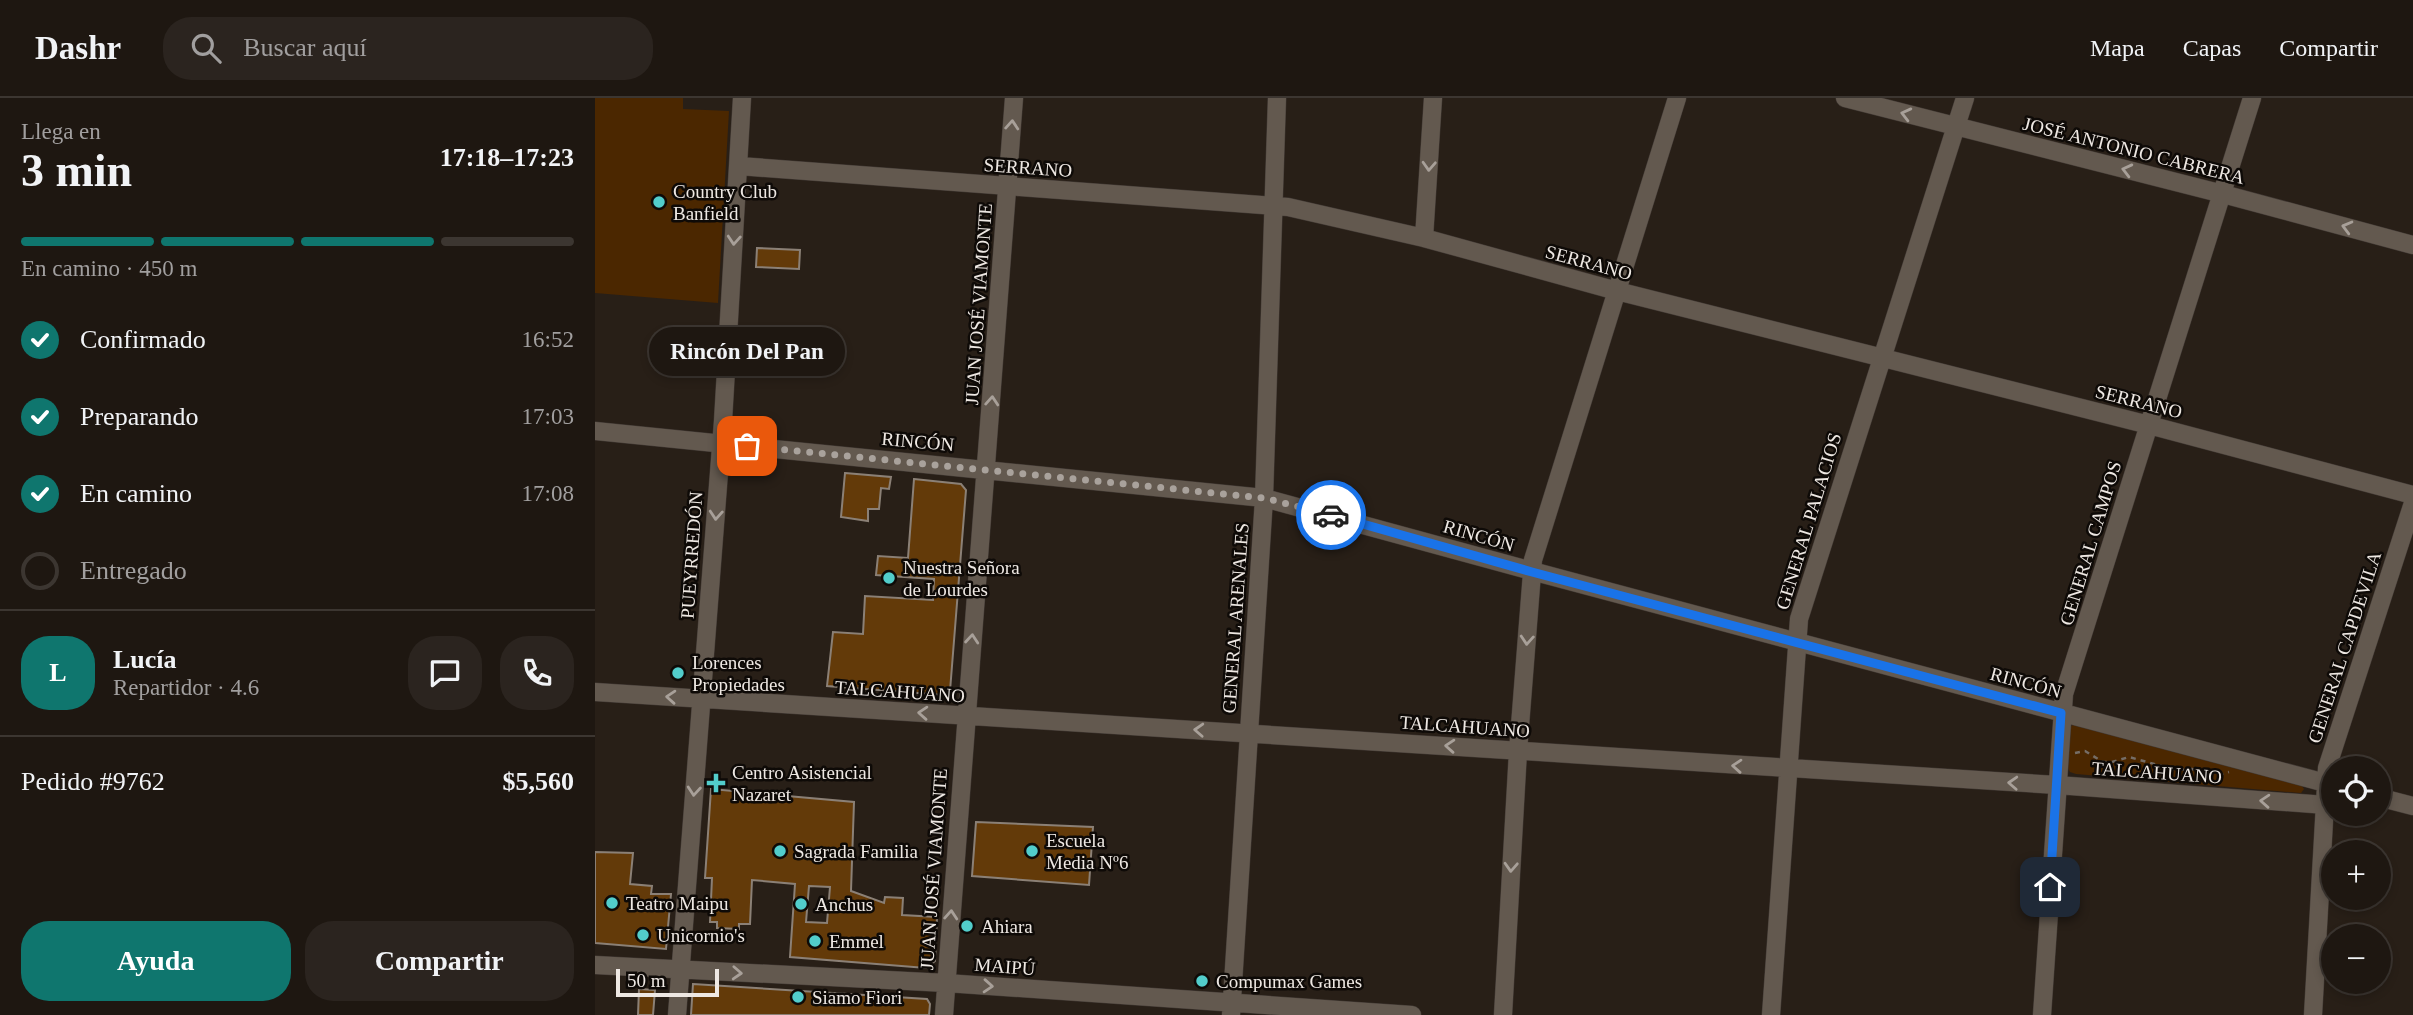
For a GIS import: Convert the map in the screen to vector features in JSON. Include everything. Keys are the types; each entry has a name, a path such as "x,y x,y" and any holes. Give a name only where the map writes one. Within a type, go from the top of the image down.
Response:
{"street":[{"name":"PUEYRREDÓN","path":"677,1015 721,443 742,98"},
{"name":"JUAN JOSÉ VIAMONTE","path":"944,1015 1014,98"},
{"name":"GENERAL ARENALES","path":"1232,1009 1264,498 1277,98"},
{"path":"1424,239 1433,98"},
{"path":"1503,1015 1518,751 1535,553 1677,98"},
{"name":"JOSÉ ANTONIO CABRERA","path":"1845,98 2413,245"},
{"name":"GENERAL PALACIOS","path":"1771,1015 1799,619 1965,98"},
{"name":"GENERAL CAMPOS","path":"2042,1015 2064,694 2252,98"},
{"name":"SERRANO","path":"739,166 1273,205 1424,239 2413,495"},
{"name":"RINCÓN","path":"595,431 1264,498 2321,782"},
{"name":"GENERAL CAPDEVILA","path":"2331,756 2413,503"},
{"name":"TALCAHUANO","path":"595,692 1788,770 2057,785 2321,804"},
{"path":"2391,800 2413,806"},
{"name":"GENERAL CAPDEVILA","path":"2313,1015 2327,826"},
{"name":"MAIPÚ","path":"595,965 946,983 1232,1009 1412,1015"}],"path":[{"path":"2059,759 2085,751 2103,762 2129,757 2176,770 2192,769 2220,775 2231,771 2240,760"}],"shaded area":[{"name":"Country Club Banfield","path":"595,98 683,98 683,109 729,111 718,303 595,293"},
{"path":"2075,723 2302,786 2304,789 2301,793 2076,774 2070,772 2067,767 2069,728"}],"building":[{"path":"757,248 800,250 799,269 756,267"},
{"path":"845,473 891,477 889,489 881,488 879,509 868,509 868,521 841,517"},
{"path":"914,479 961,484 966,490 950,691 944,695 827,686 833,632 863,634 865,596 933,600 934,579 876,575 878,556 908,558"},
{"path":"711,789 854,802 851,891 884,903 885,897 903,898 902,915 937,917 935,961 926,968 790,957 795,884 752,880 750,924 739,924 739,929 717,928 717,922 710,922 712,878 705,878","holes":["809,886 830,887 827,923 806,922"]},
{"name":"Escuela Media Nº6","path":"976,822 1093,827 1089,885 972,876"},
{"path":"595,852 633,853 630,884 652,886 651,894 671,894 666,949 595,943"},
{"path":"693,984 927,999 930,1004 929,1015 691,1015"},
{"path":"639,989 655,990 653,1015 638,1015"}],"way so far":[{"path":"747,446 1264,498 1331,515"}],"place":[{"name":"Country Club Banfield","path":"659,202"},
{"name":"Rincón Del Pan","path":"747,446"},
{"name":"Nuestra Señora de Lourdes","path":"889,578"},
{"name":"Lorences Propiedades","path":"678,673"},
{"name":"Centro Asistencial Nazaret","path":"716,783"},
{"name":"Sagrada Familia","path":"780,851"},
{"name":"Escuela Media Nº6","path":"1032,851"},
{"name":"Teatro Maipu","path":"612,903"},
{"name":"Anchus","path":"801,904"},
{"name":"Ahiara","path":"967,926"},
{"name":"Unicornio's","path":"643,935"},
{"name":"Emmel","path":"815,941"},
{"name":"Compumax Games","path":"1202,981"},
{"name":"Siamo Fiori","path":"798,997"}],"route":[{"path":"1331,515 1532,572 2061,713 2050,887"}]}
